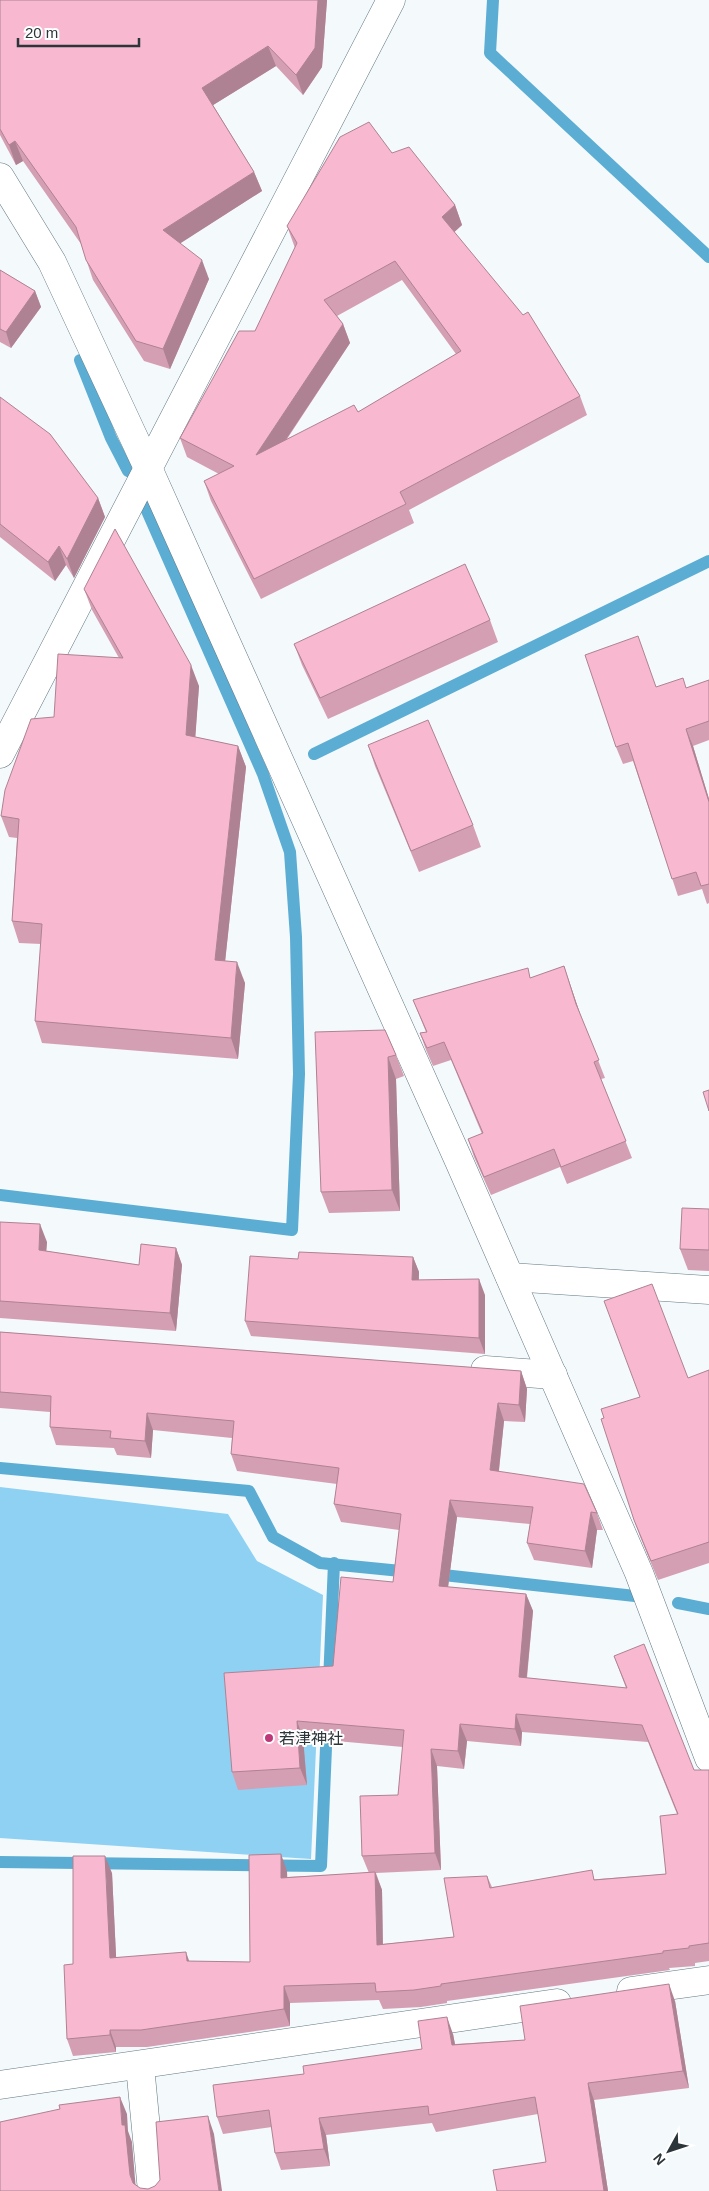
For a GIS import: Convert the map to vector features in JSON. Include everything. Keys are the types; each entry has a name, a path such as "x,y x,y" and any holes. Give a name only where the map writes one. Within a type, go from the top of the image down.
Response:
{"street":[{"path":"0,754 391,0"},
{"path":"0,177 52,262 148,468 553,1375 639,1573 709,1758"},
{"path":"510,1277 709,1290"},
{"path":"457,1368 553,1375"},
{"path":"611,1994 709,1980"},
{"path":"0,2085 140,2066 581,1999"},
{"path":"140,2066 152,2191"}],"shaded area":[{"path":"0,1487 228,1514 257,1561 323,1595 311,1859 0,1838"}],"building":[{"path":"0,0 318,0 315,48 296,75 268,46 202,88 254,172 163,230 202,260 163,349 136,341 86,260 76,227 15,141 9,145 0,129"},
{"path":"369,122 392,153 409,147 455,205 442,217 523,315 528,312 580,396 400,492 406,504 254,579 204,481 234,466 180,438 239,331 255,331 297,243 287,226 340,137","holes":["395,261 461,351 358,412 354,405 256,455 343,324 324,300"]},
{"path":"0,270 35,291 6,332 0,329"},
{"path":"0,397 50,434 98,498 67,559 59,546 48,562 0,524"},
{"path":"115,529 191,665 186,735 238,746 215,960 237,962 231,1038 35,1021 42,924 12,921 19,819 1,816 5,790 31,719 54,717 58,654 123,658 84,589"},
{"path":"465,564 490,620 320,698 294,644"},
{"path":"638,636 656,687 683,678 686,688 709,680 709,721 686,729 709,802 709,884 701,886 696,872 672,879 628,743 616,747 585,655"},
{"path":"428,720 473,825 411,851 368,745"},
{"path":"564,966 576,1004 599,1060 594,1062 626,1141 561,1167 554,1149 484,1177 468,1139 483,1133 444,1042 427,1048 420,1033 427,1032 413,1000 528,968 530,978"},
{"path":"385,1030 396,1055 388,1057 392,1190 321,1192 315,1032"},
{"path":"709,1090 709,1111 703,1092"},
{"path":"682,1208 709,1209 709,1250 680,1249"},
{"path":"0,1222 40,1224 39,1250 139,1265 141,1244 176,1248 170,1313 0,1301"},
{"path":"299,1252 413,1257 412,1280 479,1279 479,1338 245,1321 250,1256 298,1259"},
{"path":"652,1284 688,1378 709,1370 709,1542 651,1561 634,1520 601,1419 604,1418 601,1409 640,1397 604,1301"},
{"path":"0,1332 521,1371 519,1405 498,1403 490,1470 584,1484 597,1513 591,1512 585,1551 527,1543 533,1507 450,1500 439,1586 526,1594 519,1677 627,1688 614,1656 644,1644 694,1770 709,1770 709,1943 663,1951 663,1953 441,1984 441,1986 414,1990 376,1992 375,1983 284,1986 284,2009 141,2030 110,2030 110,2035 67,2039 64,1965 73,1964 73,1856 105,1856 110,1958 186,1952 187,1961 250,1962 249,1855 281,1854 281,1878 375,1872 377,1945 454,1937 444,1878 487,1876 490,1888 592,1870 594,1880 666,1874 660,1816 678,1814 642,1725 516,1714 515,1729 460,1724 458,1751 431,1749 435,1853 362,1856 360,1796 398,1795 404,1730 297,1721 300,1768 232,1772 224,1673 333,1666 341,1577 393,1582 401,1514 334,1504 339,1468 231,1454 234,1421 147,1413 145,1441 110,1438 111,1431 50,1427 51,1396 0,1392"},
{"path":"669,1984 683,2071 588,2083 604,2191 497,2191 493,2170 546,2162 535,2097 429,2115 428,2106 319,2118 324,2149 275,2153 269,2110 217,2117 213,2085 304,2074 303,2066 422,2049 418,2021 447,2017 452,2045 525,2040 520,2006"},
{"path":"120,2097 122,2125 125,2125 130,2175 133,2183 140,2188 148,2189 155,2186 160,2180 156,2122 208,2116 219,2191 0,2191 0,2122 60,2109 59,2105"}],"waterway":[{"path":"493,0 490,53 709,257"},
{"path":"80,360 111,438 128,471"},
{"path":"0,1195 292,1230 299,1074 296,937 290,852 263,774 144,504"},
{"path":"314,754 709,561"},
{"path":"0,1468 249,1491 273,1537 320,1563 411,1572"},
{"path":"329,1682 334,1563"},
{"path":"434,1574 644,1597"},
{"path":"678,1603 709,1609"},
{"path":"0,1862 321,1866 327,1724"}],"place":[{"name":"若津神社","path":"269,1738"}]}
